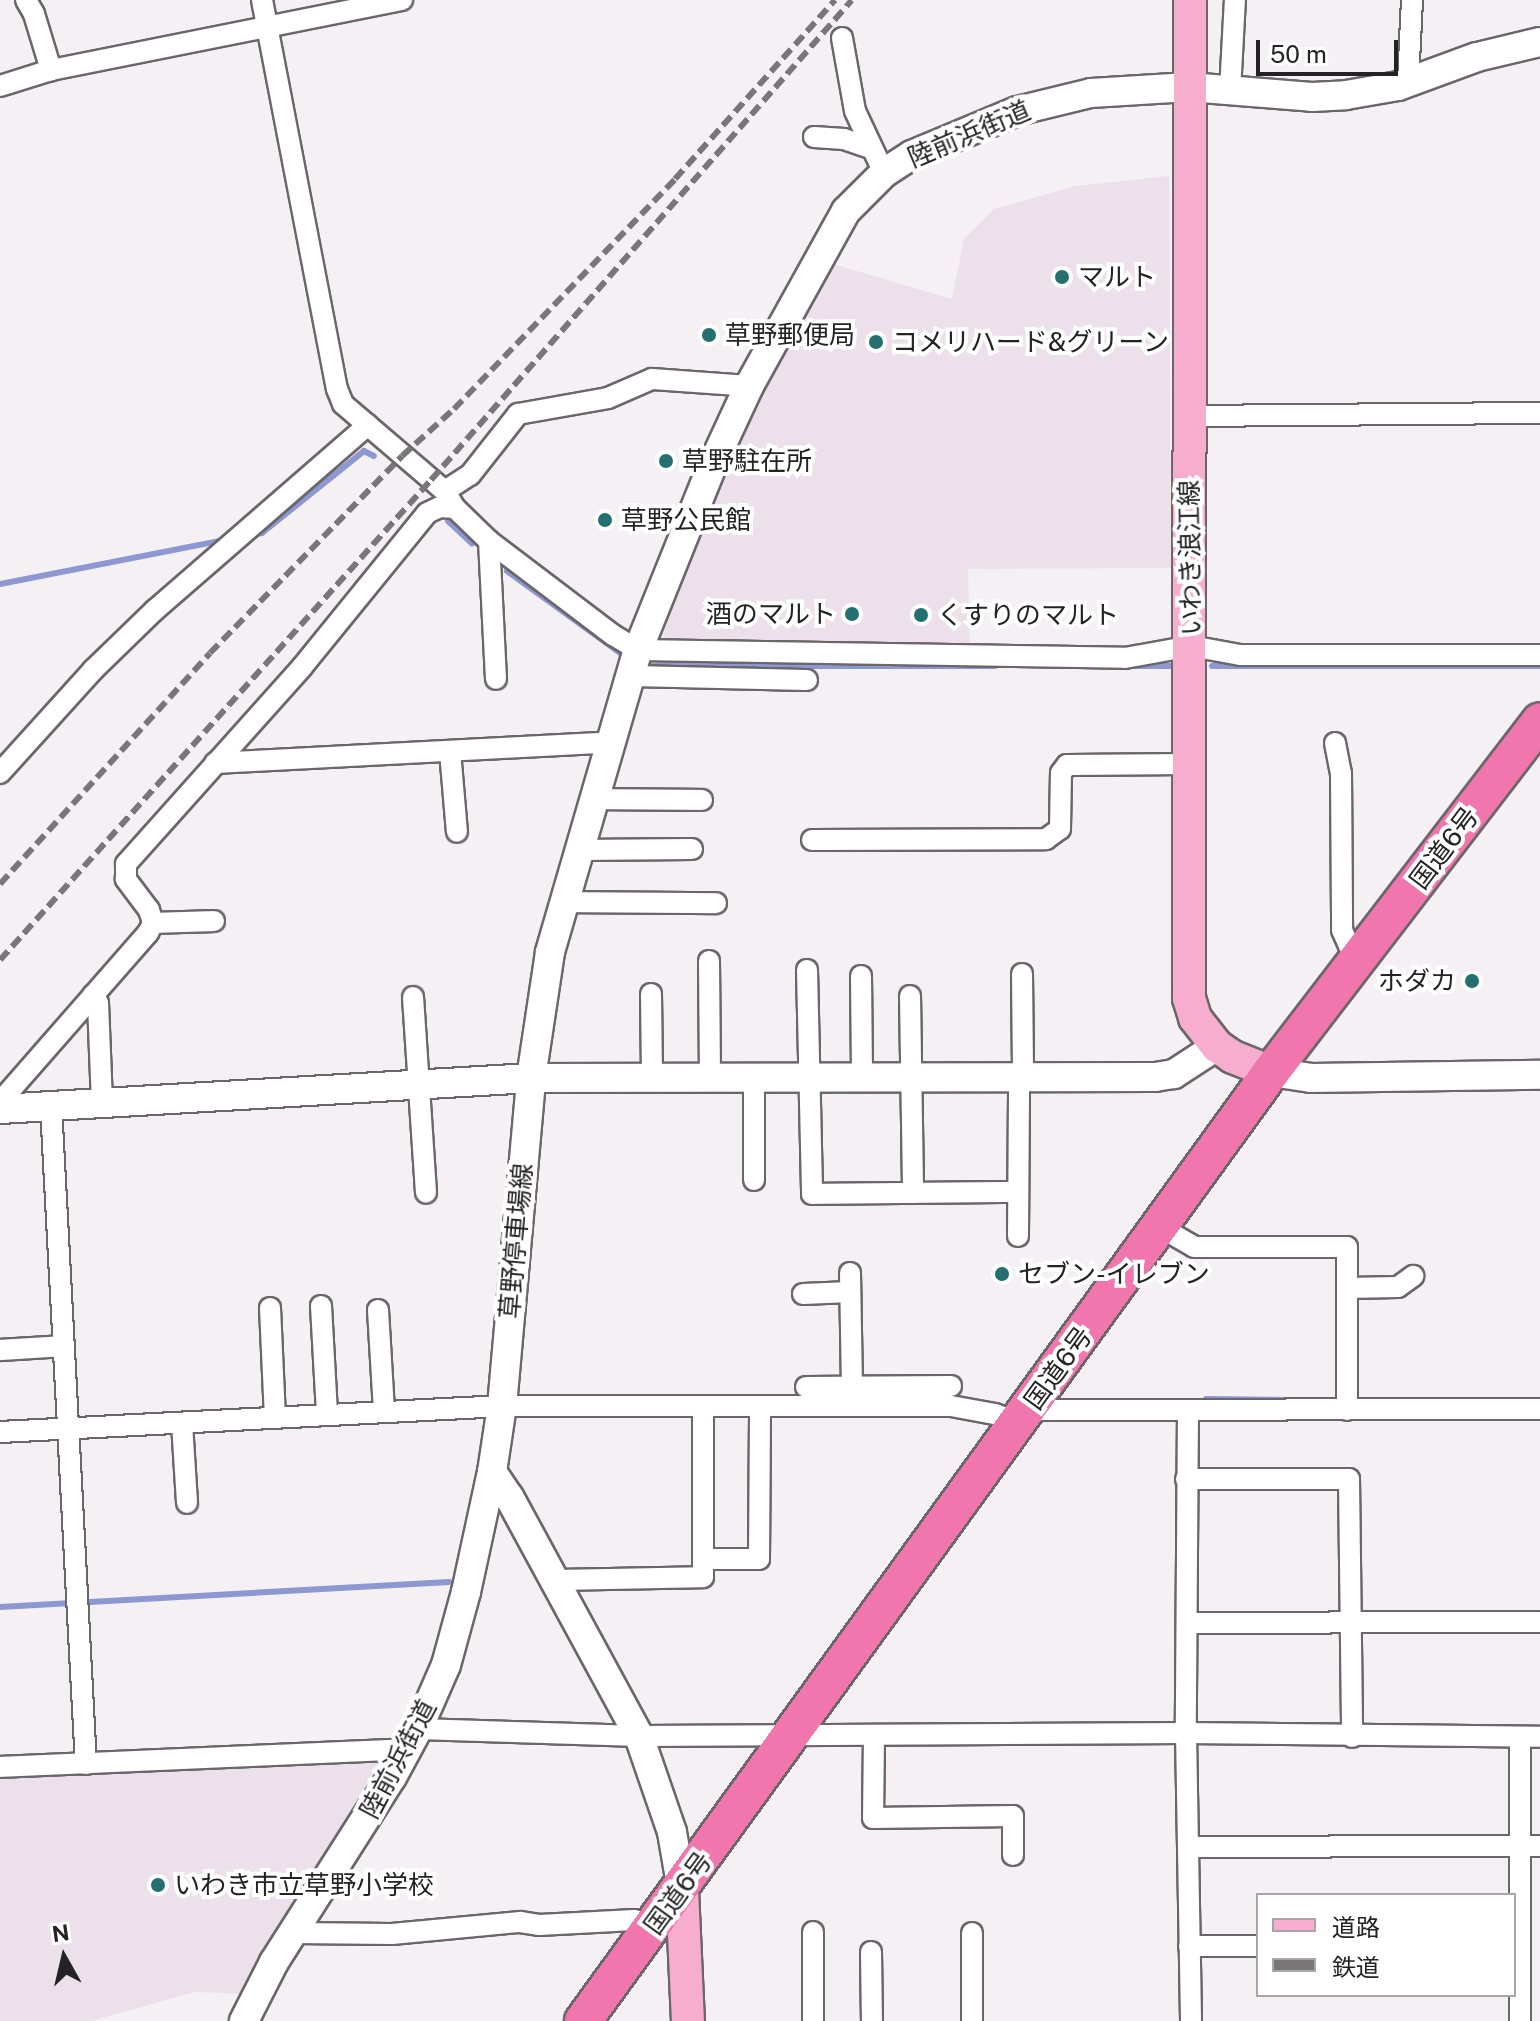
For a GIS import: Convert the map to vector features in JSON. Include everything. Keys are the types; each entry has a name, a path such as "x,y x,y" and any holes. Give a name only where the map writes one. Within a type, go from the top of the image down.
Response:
{"highway":[{"name":"国道6号","path":"583,2021 682,1890 1271,1072 1540,721"}],"main road":[{"name":"いわき浪江線","path":"1190,0 1189,998 1195,1018 1217,1046 1233,1057 1271,1072"},
{"path":"682,1890 688,2021"}],"street":[{"path":"26,0 34,14 51,70"},
{"path":"262,0 334,378 343,404 450,500 489,541 613,635 634,663 807,680"},
{"path":"0,86 51,70 402,0"},
{"path":"1230,91 1235,0"},
{"path":"1408,82 1412,0"},
{"path":"842,38 840,69 870,148 884,173"},
{"name":"陸前浜街道","path":"579,850 634,663 690,516 749,386 846,211 884,173 947,139 1053,99 1127,89 1189,87 1346,95 1408,82 1477,57 1540,42"},
{"path":"814,137 844,139 870,148"},
{"path":"153,923 149,910 126,879 126,864 302,667 427,513 450,500 518,414 608,398 652,379 749,386"},
{"path":"1188,416 1540,413"},
{"path":"0,773 93,670 235,540 368,425"},
{"path":"489,541 496,679"},
{"path":"634,663 1125,658 1191,646 1240,655 1540,655"},
{"path":"215,763 612,742"},
{"path":"1335,743 1341,773 1342,930 1356,961"},
{"path":"450,751 457,832"},
{"path":"812,840 1046,839 1060,829 1061,773 1067,765 1190,764"},
{"path":"594,799 702,800"},
{"path":"579,850 692,849"},
{"name":"草野停車場線","path":"492,1472 502,1406 540,1002 563,902 579,850"},
{"path":"563,902 716,903"},
{"path":"0,1102 153,923 214,921"},
{"path":"709,961 710,1077"},
{"path":"807,970 812,1194 1018,1192"},
{"path":"1018,1236 1022,974"},
{"path":"861,976 862,1077"},
{"path":"651,994 652,1077"},
{"path":"93,995 98,1003 102,1103"},
{"path":"910,996 913,1193"},
{"path":"413,997 426,1193"},
{"path":"0,1109 531,1078 1155,1077 1174,1074 1217,1046"},
{"path":"1271,1072 1311,1078 1540,1075"},
{"path":"754,1077 754,1180"},
{"path":"51,1106 86,1764"},
{"path":"1160,1227 1194,1247 1347,1247 1347,1410"},
{"path":"1347,1288 1398,1287 1413,1276"},
{"path":"803,1294 850,1282 855,1393"},
{"path":"321,1306 327,1415"},
{"path":"270,1308 275,1418"},
{"path":"378,1310 384,1412"},
{"path":"0,1350 63,1346"},
{"path":"0,1432 502,1406 760,1406 855,1393 951,1386"},
{"path":"806,1387 1023,1416 1188,1410 1540,1409"},
{"path":"553,1580 703,1577 703,1406"},
{"path":"703,1559 759,1559 760,1406"},
{"path":"1188,1410 1186,1733 1191,2021"},
{"path":"182,1423 187,1503"},
{"path":"492,1472 509,1497 639,1736 672,1832 682,1890"},
{"name":"陸前浜街道","path":"244,2021 274,1962 413,1739 446,1665 492,1472"},
{"path":"1186,1479 1349,1479 1352,1737"},
{"path":"1188,1623 1540,1622"},
{"path":"0,1767 86,1764 413,1739 794,1733 874,1737 1186,1733 1530,1737 1530,1846 1517,1947 1520,2021"},
{"path":"874,1737 873,1818 1013,1816 1013,1855"},
{"path":"1188,1847 1530,1846"},
{"path":"294,1933 392,1934 520,1922 539,1925 634,1920 655,1925"},
{"path":"813,1932 813,2021"},
{"path":"972,1933 972,2021"},
{"path":"1189,1946 1256,1946"},
{"path":"871,1952 872,2021"}],"shaded area":[{"path":"1169,176 1171,568 968,569 970,649 667,646 663,635 714,489 750,413 830,263 952,299 964,239 994,209 1076,186"},
{"name":"いわき市立草野小学校","path":"375,1761 389,1769 247,1994 195,1992 91,2021 0,2021 0,1778"}],"waterway":[{"path":"251,535 262,533 364,451 374,456"},
{"path":"448,521 472,543"},
{"path":"0,584 224,540"},
{"path":"507,571 627,658"},
{"path":"650,666 995,666"},
{"path":"1134,666 1173,666"},
{"path":"1212,666 1540,666"},
{"path":"1206,1399 1287,1400"},
{"path":"0,1607 449,1582"}],"railway":[{"path":"0,884 210,653 402,456 454,409 675,179 835,0"},
{"path":"0,960 431,480 852,0"}],"place":[{"name":"マルト","path":"1062,277"},
{"name":"草野郵便局","path":"709,335"},
{"name":"コメリハード&グリーン","path":"876,342"},
{"name":"草野駐在所","path":"666,461"},
{"name":"草野公民館","path":"605,520"},
{"name":"酒のマルト","path":"852,614"},
{"name":"くすりのマルト","path":"921,615"},
{"name":"ホダカ","path":"1472,981"},
{"name":"セブン-イレブン","path":"1002,1274"},
{"name":"いわき市立草野小学校","path":"158,1885"}]}
